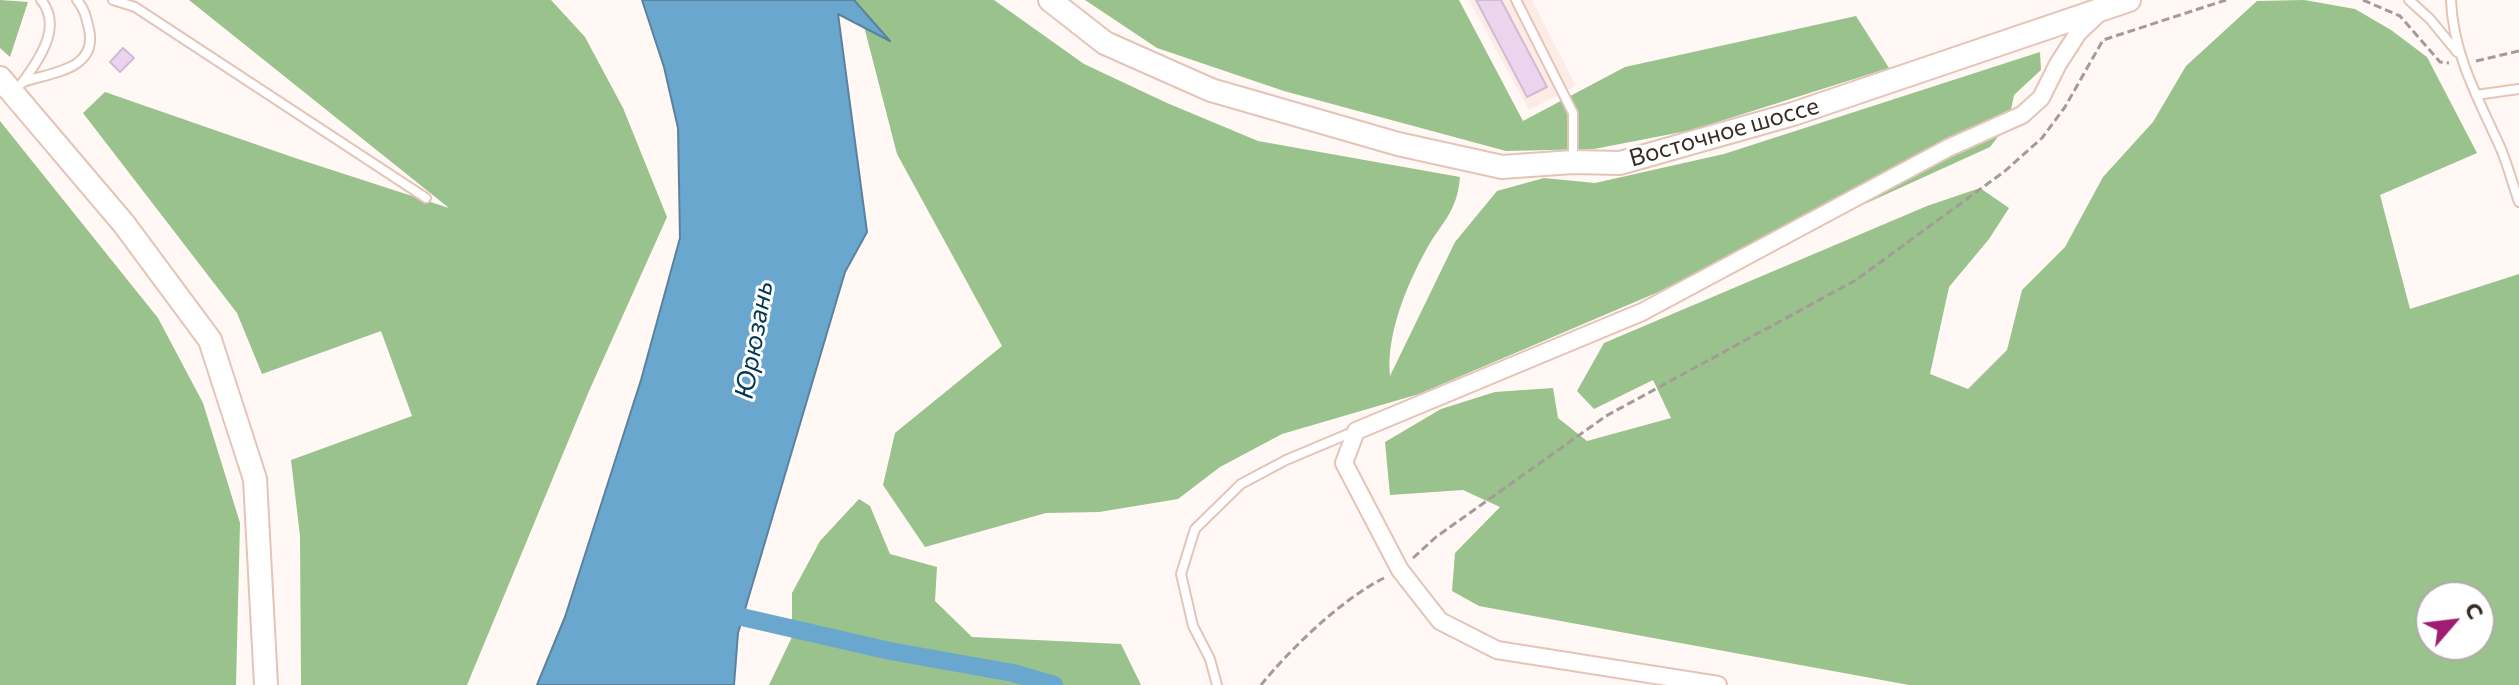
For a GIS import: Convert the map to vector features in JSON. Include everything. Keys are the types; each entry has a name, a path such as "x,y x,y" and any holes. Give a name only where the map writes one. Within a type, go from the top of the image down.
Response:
{"main road":[{"name":"Восточное шоссе","path":"1050,0 1105,43 1211,90 1398,144 1502,167 1573,162 1620,163 1793,114 2129,0"},
{"path":"12,84 124,224 210,340 255,479 266,685"}],"street":[{"path":"1718,685 1497,650 1440,621 1400,570 1344,463 1356,431 1642,312 1948,148 2022,115 2041,98 2078,33 2102,9"}],"lane":[{"path":"12,84 48,44 49,14 41,0"},
{"path":"12,84 75,67 87,57 91,40 85,9 77,0"},
{"path":"113,0 135,7 426,198"},
{"path":"1516,0 1573,113 1573,162"},
{"path":"2409,0 2430,19 2460,56"},
{"path":"2451,0 2452,23 2460,56 2503,153 2519,202"},
{"path":"2476,95 2519,89"},
{"path":"1217,685 1210,659 1193,626 1181,574 1195,529 1241,484 1286,460 1356,431"}],"path":[{"path":"1261,685 1276,667 1359,591 1400,570 1436,537 1606,416 1856,280 2005,171 2042,138 2065,107 2103,40 2226,0"}],"shaded area":[{"path":"1469,0 1532,0 1576,86 1529,110"}],"green space":[{"path":"0,0 28,2 10,57 0,48"},
{"path":"189,0 551,0 585,37 623,108 667,217 589,391 467,685 301,685 300,536 291,460 412,416 381,331 262,374 237,313 83,113 105,92 449,208"},
{"path":"854,0 994,0 1084,64 1258,141 1460,177 1456,200 1419,264 1399,312 1391,344 1390,376 1455,242 1497,191 1544,178 1595,183 1724,154 2040,52 2041,70 2014,95 2008,124 1990,147 1869,202 1702,270 1656,293 1419,394 1282,434 1220,467 1178,499 1099,512 1046,513 925,547 883,485 895,433 1002,346 897,154 859,7"},
{"path":"1085,0 1459,0 1523,121 1625,67 1856,16 1889,68 1692,130 1594,149 1506,151 1284,91 1157,48"},
{"path":"2304,0 2355,9 2391,30 2427,57 2477,153 2380,195 2410,309 2519,274 2519,685 1909,685 1479,606 1452,591 1455,553 1500,507 1463,490 1390,495 1385,442 1441,409 1495,392 1553,388 1558,418 1587,441 1671,418 1653,380 1594,409 1577,391 1604,343 1927,206 1980,188 2009,208 1989,239 1949,287 1930,374 1968,389 2007,350 2022,290 2065,247 2103,177 2153,122 2186,66 2257,1"},
{"path":"0,121 158,318 203,403 240,523 236,685 0,685"},
{"path":"859,499 870,506 890,554 937,567 935,601 972,637 1121,644 1141,685 769,685 792,637 792,593 820,541"}],"water":[{"name":"Юрюзань","path":"642,0 854,0 890,41 838,14 867,232 845,272 738,633 734,685 537,685 565,617 641,380 680,238 678,128 664,67"}],"building":[{"path":"1476,0 1501,0 1547,87 1527,97"},
{"path":"123,48 134,58 120,72 110,62"}],"waterway":[{"path":"720,612 890,651 1013,673 1054,685"}]}
